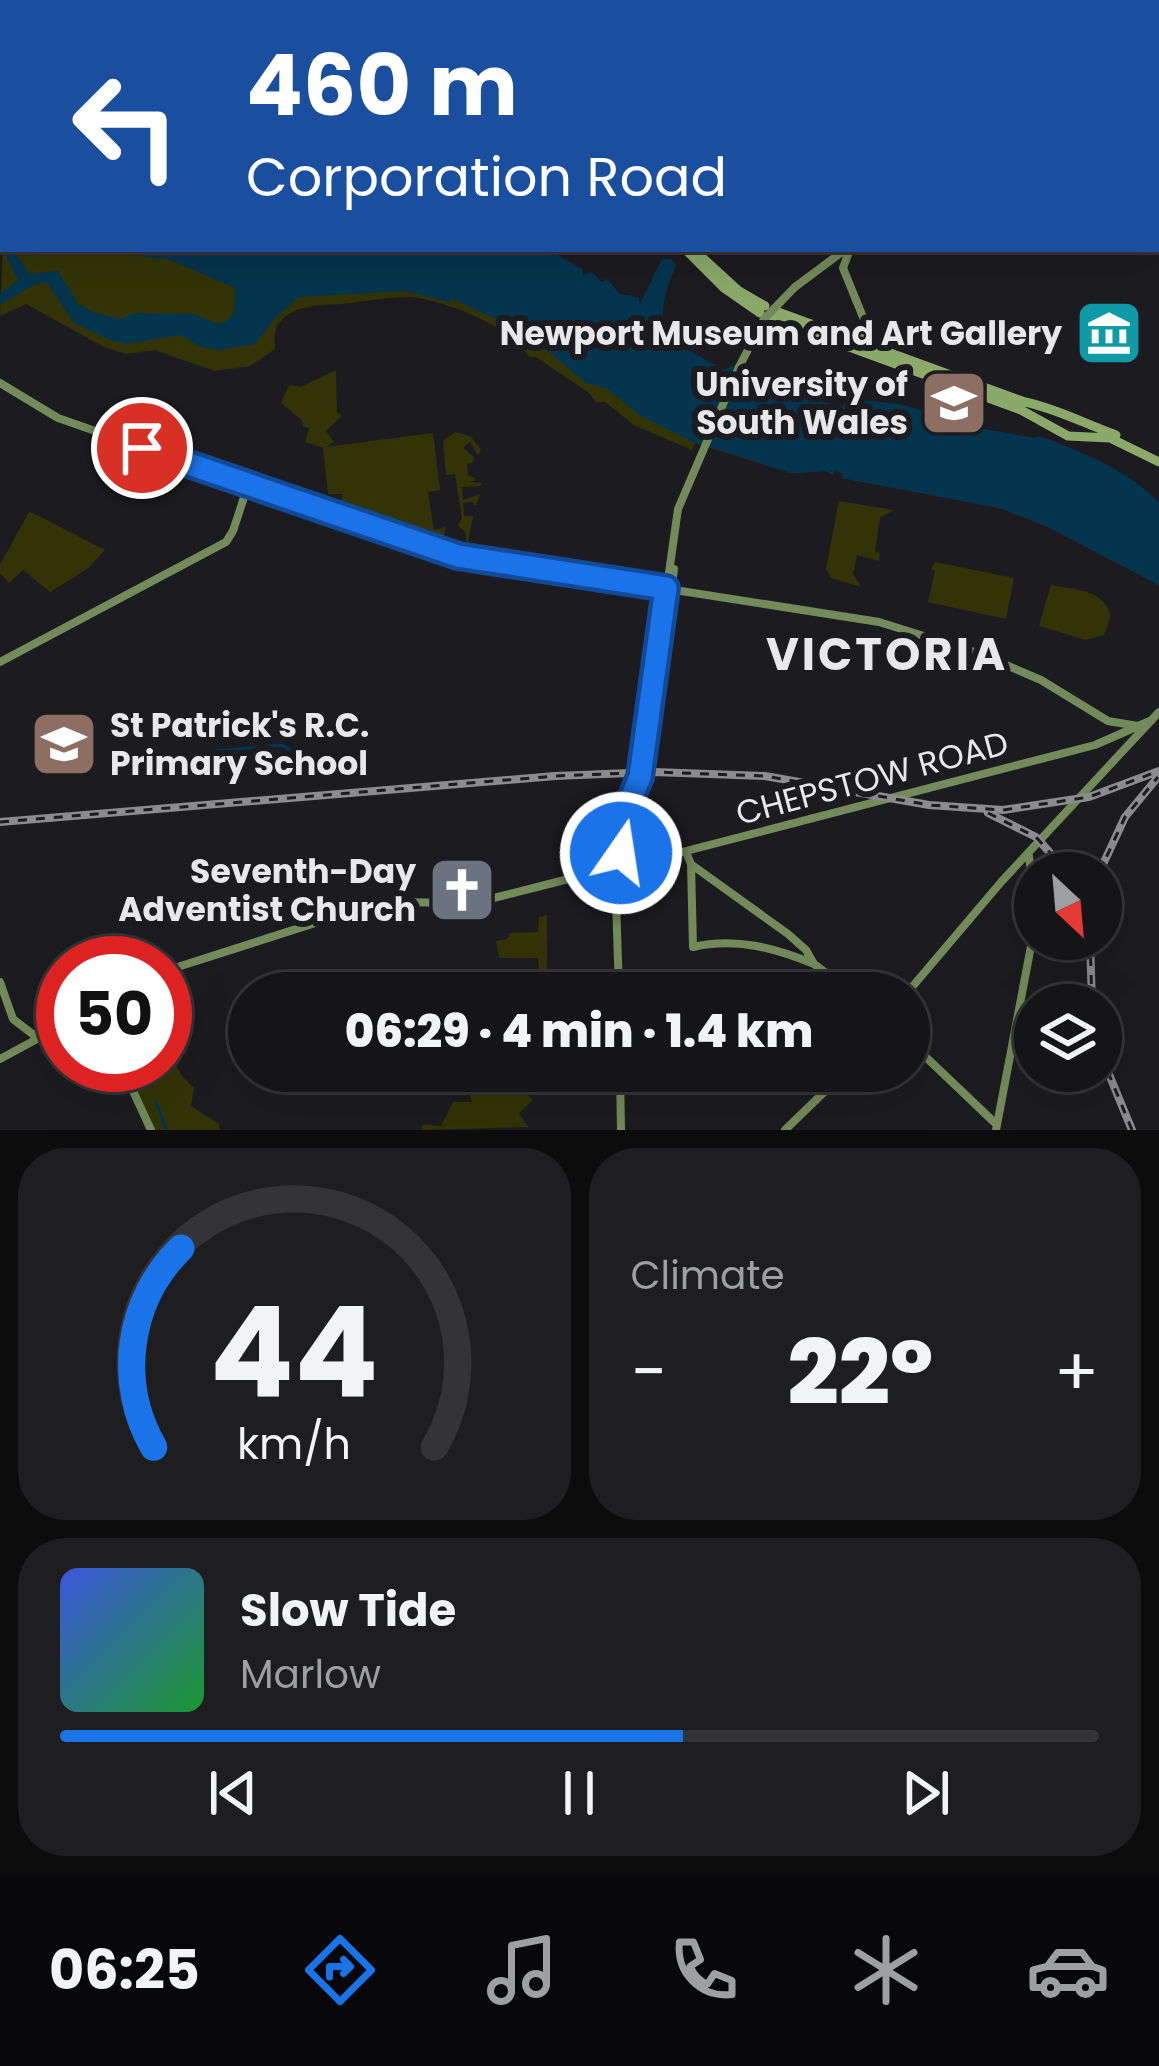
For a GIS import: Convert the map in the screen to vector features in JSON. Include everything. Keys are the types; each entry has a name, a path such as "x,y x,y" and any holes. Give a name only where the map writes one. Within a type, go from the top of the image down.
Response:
{"main road":[{"path":"693,252 763,309"},
{"path":"775,315 1010,405 1074,438 1110,438 1159,457"},
{"path":"861,349 1025,402 1053,406 1159,457"},
{"path":"1071,417 1067,428 1074,438"}],"street":[{"path":"838,252 843,268"},
{"path":"838,252 865,322 861,349"},
{"path":"619,972 626,826 643,789 674,538 687,480 754,335 772,309 838,252"},
{"path":"0,383 58,418 458,556 842,614 899,627 1022,671 1108,721 1139,730 1033,852"},
{"path":"0,662 219,546 233,532 248,485"},
{"path":"622,865 620,830 638,788 669,589"},
{"name":"CHEPSTOW ROAD","path":"192,961 375,903 474,903 600,871 604,866 686,852 1113,739 1139,730 1155,716"},
{"path":"1108,721 1113,739"},
{"path":"686,852 697,946 739,943 784,952 825,972"},
{"path":"691,864 788,934 814,964"},
{"path":"925,972 1014,871"},
{"path":"996,1127 1028,960"},
{"path":"0,982 14,1019 36,1037"},
{"path":"0,1059 36,1041"},
{"path":"930,1062 996,1127"},
{"path":"133,1092 151,1130"},
{"path":"620,1092 621,1130"},
{"path":"785,1130 824,1092"}],"shaded area":[{"path":"3,252 241,252 358,263 1013,485 1159,585 1048,527 1000,508 842,478 843,473 834,471 833,475 826,471 791,473 695,443 692,450 634,425 605,402 596,402 536,357 529,357 492,325 421,299 300,309 278,325 275,349 250,366 215,371 154,350 126,354 104,347 26,304 0,316"},
{"path":"336,370 337,412 342,416 326,431 334,442 326,447 433,433 440,490 428,492 434,530 446,527 443,540 433,543 429,537 422,539 340,511 342,494 328,494 323,448 305,442 309,428 281,403 289,385 301,387"},
{"path":"455,432 470,436 481,450 478,455 470,442 463,448 474,457 467,464 468,475 477,479 470,482 482,483 462,487 463,500 480,494 476,506 463,503 464,516 473,516 467,546 465,532 458,525 462,518 455,474 446,475 443,441"},
{"path":"839,501 894,510 880,518 875,551 880,553 879,561 857,555 853,574 861,587 831,578 826,569"},
{"path":"29,512 105,550 87,569 50,592 23,570 9,583 0,565"},
{"path":"935,562 1014,578 1006,619 928,602"},
{"path":"1051,585 1102,600 1111,616 1104,635 1086,640 1039,626"},
{"path":"547,915 547,969 539,971 538,958 499,958 496,941 507,939 510,933 538,932 539,917"},
{"path":"192,1086 194,1088 191,1106 219,1124 220,1130 151,1130 133,1092 192,1092"},
{"path":"469,1092 525,1092 533,1100 519,1113 528,1127 421,1130 423,1124 441,1126 453,1102 472,1102"}],"water":[{"path":"4,252 15,252 29,274 58,271 78,304 95,313 121,319 135,313 194,314 218,324 232,315 235,288 140,252 552,252 583,274 591,272 602,282 607,279 620,294 638,297 640,304 662,259 671,259 676,265 664,305 668,330 688,349 724,370 731,366 843,406 845,398 899,404 935,414 936,420 1039,436 1133,480 1159,503 1159,585 1048,527 1000,508 842,478 843,473 834,471 833,475 826,471 791,473 691,441 641,416 606,388 586,383 548,351 533,347 498,320 453,299 449,302 405,291 299,297 255,344 219,350 201,347 180,335 126,344 110,340 74,323 47,282 0,304 0,294 18,280"}],"waterway":[{"path":"157,753 280,745 306,754"},
{"path":"177,756 213,761 292,750"},
{"path":"156,1102 166,1130"}],"railway":[{"path":"0,822 654,772 765,776 929,805 1003,810 1089,797 1159,771"},
{"path":"1109,852 1125,817 1158,777"},
{"path":"988,813 1036,837 1049,852"},
{"path":"1091,960 1091,984"},
{"path":"1116,1092 1132,1130"}],"place":[{"name":"Newport Museum and Art Gallery","path":"1109,333"},
{"name":"University of South Wales","path":"954,403"},
{"name":"St Patrick's R.C. Primary School","path":"64,744"},
{"name":"Seventh-Day Adventist Church","path":"462,890"}],"district":[{"name":"VICTORIA","path":"887,654"}],"route":[{"path":"142,448 458,556 666,588 640,777 622,820 621,853"}]}
